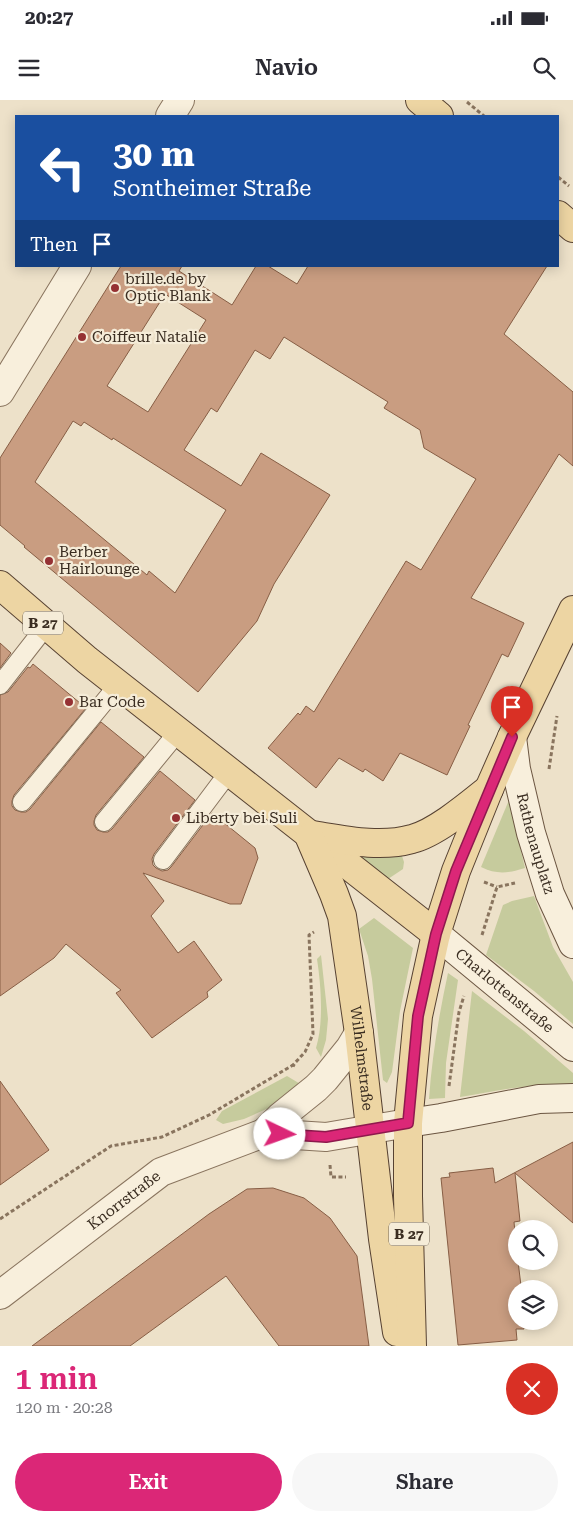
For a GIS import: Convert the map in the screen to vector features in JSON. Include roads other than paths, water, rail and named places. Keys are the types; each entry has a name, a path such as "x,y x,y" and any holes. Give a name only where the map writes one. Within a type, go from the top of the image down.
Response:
{"main road":[{"path":"420,100 438,115"},
{"path":"559,216 573,228"},
{"name":"Wilhelmstraße","path":"0,586 118,685 385,892 436,934"},
{"name":"B 27","path":"412,1346 408,1123 418,1016 436,934 456,871 512,737 573,610"},
{"path":"308,834 363,842 391,842 413,839 450,818 489,789"},
{"name":"Wilhelmstraße","path":"308,834 342,916 359,1033 383,1240 399,1346"}],"street":[{"path":"171,115 180,100"},
{"path":"0,392 76,267"},
{"name":"Rathenauplatz","path":"512,737 516,769 531,833 550,894 573,944"},
{"name":"Charlottenstraße","path":"436,934 573,1047"},
{"name":"Knorrstraße","path":"264,1134 280,1117 325,1079 350,1048 359,1033"},
{"path":"408,1123 539,1099 573,1098"},
{"name":"Knorrstraße","path":"0,1294 161,1172 264,1134 326,1137 408,1123"}],"lane":[{"path":"0,685 46,626"},
{"path":"22,802 118,685"},
{"path":"104,822 178,732"},
{"path":"163,860 229,772"}],"place":[{"name":"brille.de by Optic Blank","path":"115,288"},
{"name":"Coiffeur Natalie","path":"82,337"},
{"name":"Berber Hairlounge","path":"49,561"},
{"name":"Bar Code","path":"69,702"},
{"name":"Liberty bei Suli","path":"176,818"}]}
